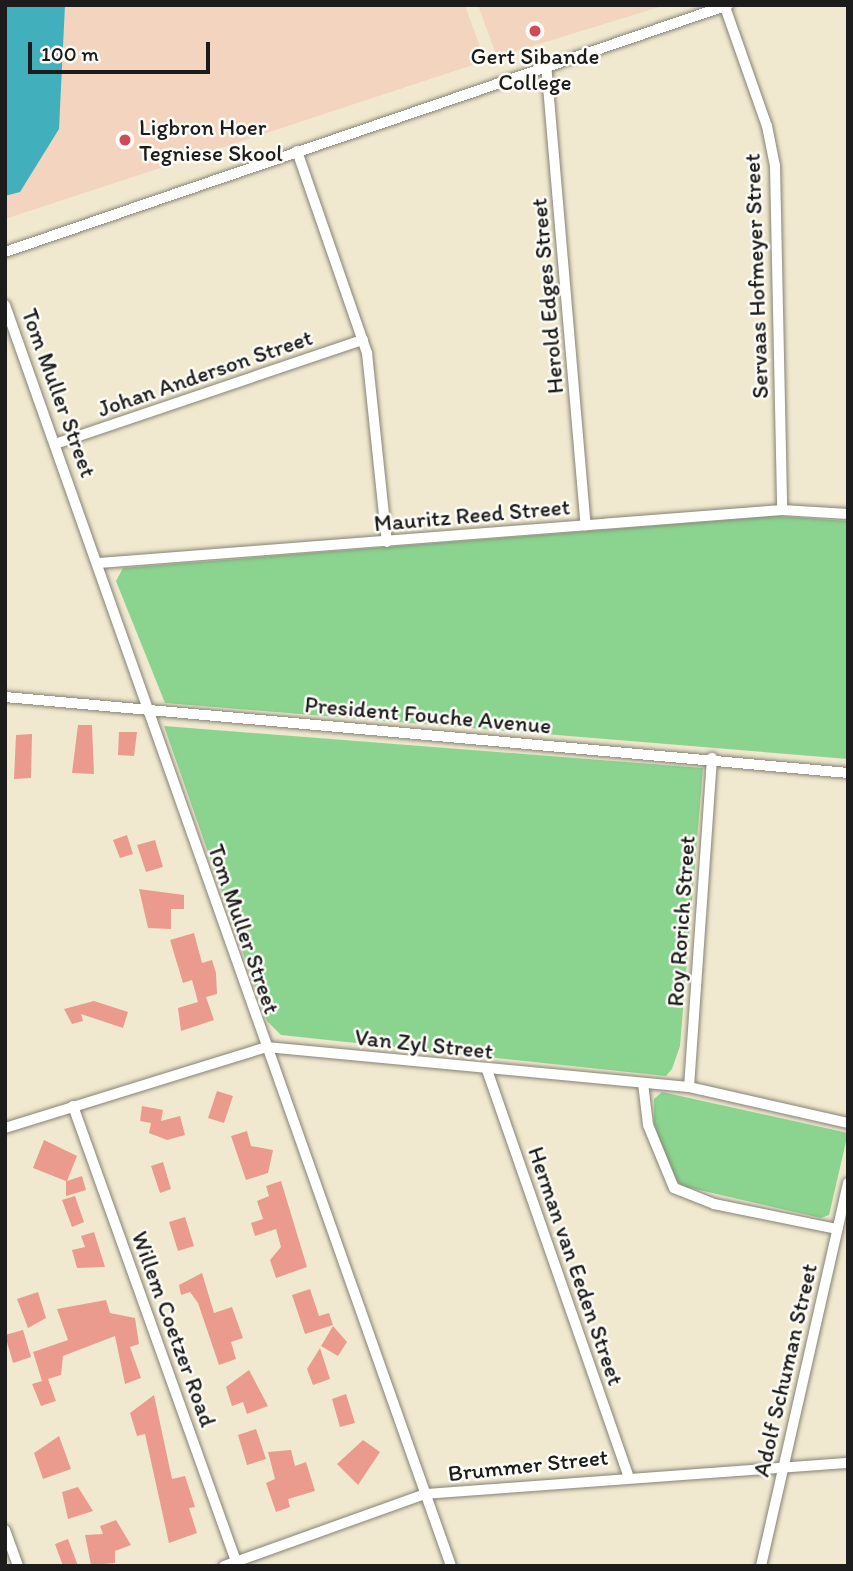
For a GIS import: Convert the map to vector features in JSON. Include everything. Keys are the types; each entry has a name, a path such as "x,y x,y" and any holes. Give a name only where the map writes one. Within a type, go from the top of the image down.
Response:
{"street":[{"path":"5,252 546,63 726,6"},
{"name":"Servaas Hofmeyer Street","path":"726,6 767,126 775,166 782,510"},
{"name":"Herold Edges Street","path":"546,63 586,525"},
{"path":"297,151 363,340 387,542"},
{"name":"Tom Muller Street","path":"5,305 58,443 146,709 451,1566"},
{"name":"Johan Anderson Street","path":"58,443 363,340"},
{"name":"Mauritz Reed Street","path":"99,563 782,510 848,514"},
{"name":"President Fouche Avenue","path":"5,697 712,758 848,773"},
{"name":"Roy Rorich Street","path":"689,1087 712,758"},
{"name":"Van Zyl Street","path":"5,1128 266,1047 486,1070 689,1087 848,1123"},
{"name":"Herman van Eeden Street","path":"486,1070 628,1474"},
{"path":"643,1083 648,1125 674,1188 714,1203 837,1230"},
{"name":"Willem Coetzer Road","path":"73,1106 238,1564"},
{"name":"Adolf Schuman Street","path":"761,1566 848,1183"},
{"name":"Brummer Street","path":"224,1566 238,1564 425,1494 628,1474 848,1462"},
{"path":"5,1530 18,1566"}],"shaded area":[{"name":"Ligbron Hoer Tegniese Skool","path":"5,5 465,5 485,61 5,219"},
{"name":"Gert Sibande College","path":"478,5 666,5 497,57"}],"green space":[{"path":"777,516 848,521 848,759 165,703 116,581 123,568"},
{"path":"164,726 703,768 680,1046 672,1069 666,1076 281,1035 267,1021"},
{"path":"662,1092 848,1133 829,1215 821,1218 682,1186 672,1176 654,1124 654,1099"}],"water":[{"path":"5,5 65,5 59,129 20,192 5,196"}],"building":[{"path":"78,725 92,725 94,774 72,773"},
{"path":"119,732 137,732 134,756 118,755"},
{"path":"32,734 31,778 14,779 16,735"},
{"path":"127,835 133,854 120,858 113,840"},
{"path":"155,840 163,867 146,872 137,845"},
{"path":"139,889 184,895 184,909 171,909 171,929 148,928"},
{"path":"194,933 202,963 212,960 216,973 217,994 206,997 214,1020 181,1031 178,1008 198,1002 192,980 183,983 170,940"},
{"path":"94,1001 128,1012 123,1028 81,1014 83,1021 72,1024 64,1009"},
{"path":"217,1091 233,1096 224,1123 208,1118"},
{"path":"142,1106 163,1110 161,1121 180,1116 185,1135 167,1140 149,1133 151,1123 140,1121"},
{"path":"247,1131 251,1146 273,1150 268,1173 246,1180 231,1136"},
{"path":"44,1140 77,1156 67,1181 82,1176 86,1190 66,1196 66,1181 33,1168"},
{"path":"163,1162 171,1189 160,1193 151,1166"},
{"path":"281,1181 307,1267 276,1278 270,1260 281,1247 276,1229 255,1236 251,1223 263,1219 257,1201 269,1196 266,1186"},
{"path":"75,1196 84,1222 72,1227 62,1200"},
{"path":"185,1217 194,1246 178,1251 169,1222"},
{"path":"94,1232 105,1267 77,1268 72,1250 85,1247 81,1236"},
{"path":"202,1273 214,1313 232,1307 243,1338 231,1342 236,1359 219,1365 198,1303 190,1292 181,1295 179,1285"},
{"path":"310,1289 319,1316 329,1313 333,1325 305,1334 292,1295"},
{"path":"38,1292 46,1318 28,1328 17,1299"},
{"path":"106,1300 110,1313 135,1318 139,1344 130,1347 141,1378 125,1384 115,1336 63,1356 61,1375 48,1379 56,1401 41,1406 32,1384 42,1381 33,1352 68,1340 57,1309"},
{"path":"333,1326 347,1342 338,1356 321,1346"},
{"path":"23,1330 31,1357 13,1363 5,1335"},
{"path":"320,1348 330,1379 313,1385 307,1369"},
{"path":"249,1370 268,1406 247,1414 243,1402 232,1406 226,1387"},
{"path":"346,1394 355,1423 340,1427 332,1399"},
{"path":"154,1395 172,1479 185,1476 195,1507 189,1508 197,1533 169,1543 145,1434 137,1436 130,1413"},
{"path":"256,1429 266,1459 247,1465 238,1435"},
{"path":"59,1436 71,1469 43,1479 34,1453"},
{"path":"363,1440 380,1452 358,1485 337,1464"},
{"path":"291,1450 295,1466 306,1462 315,1491 288,1499 290,1507 276,1512 266,1483 275,1479 268,1452"},
{"path":"78,1487 93,1511 68,1519 62,1492"},
{"path":"116,1520 131,1545 115,1551 115,1563 91,1565 85,1535 103,1534 100,1526"},
{"path":"68,1539 78,1566 63,1566 55,1544"}],"place":[{"name":"Gert Sibande College","path":"535,31"},
{"name":"Ligbron Hoer Tegniese Skool","path":"125,140"}]}
